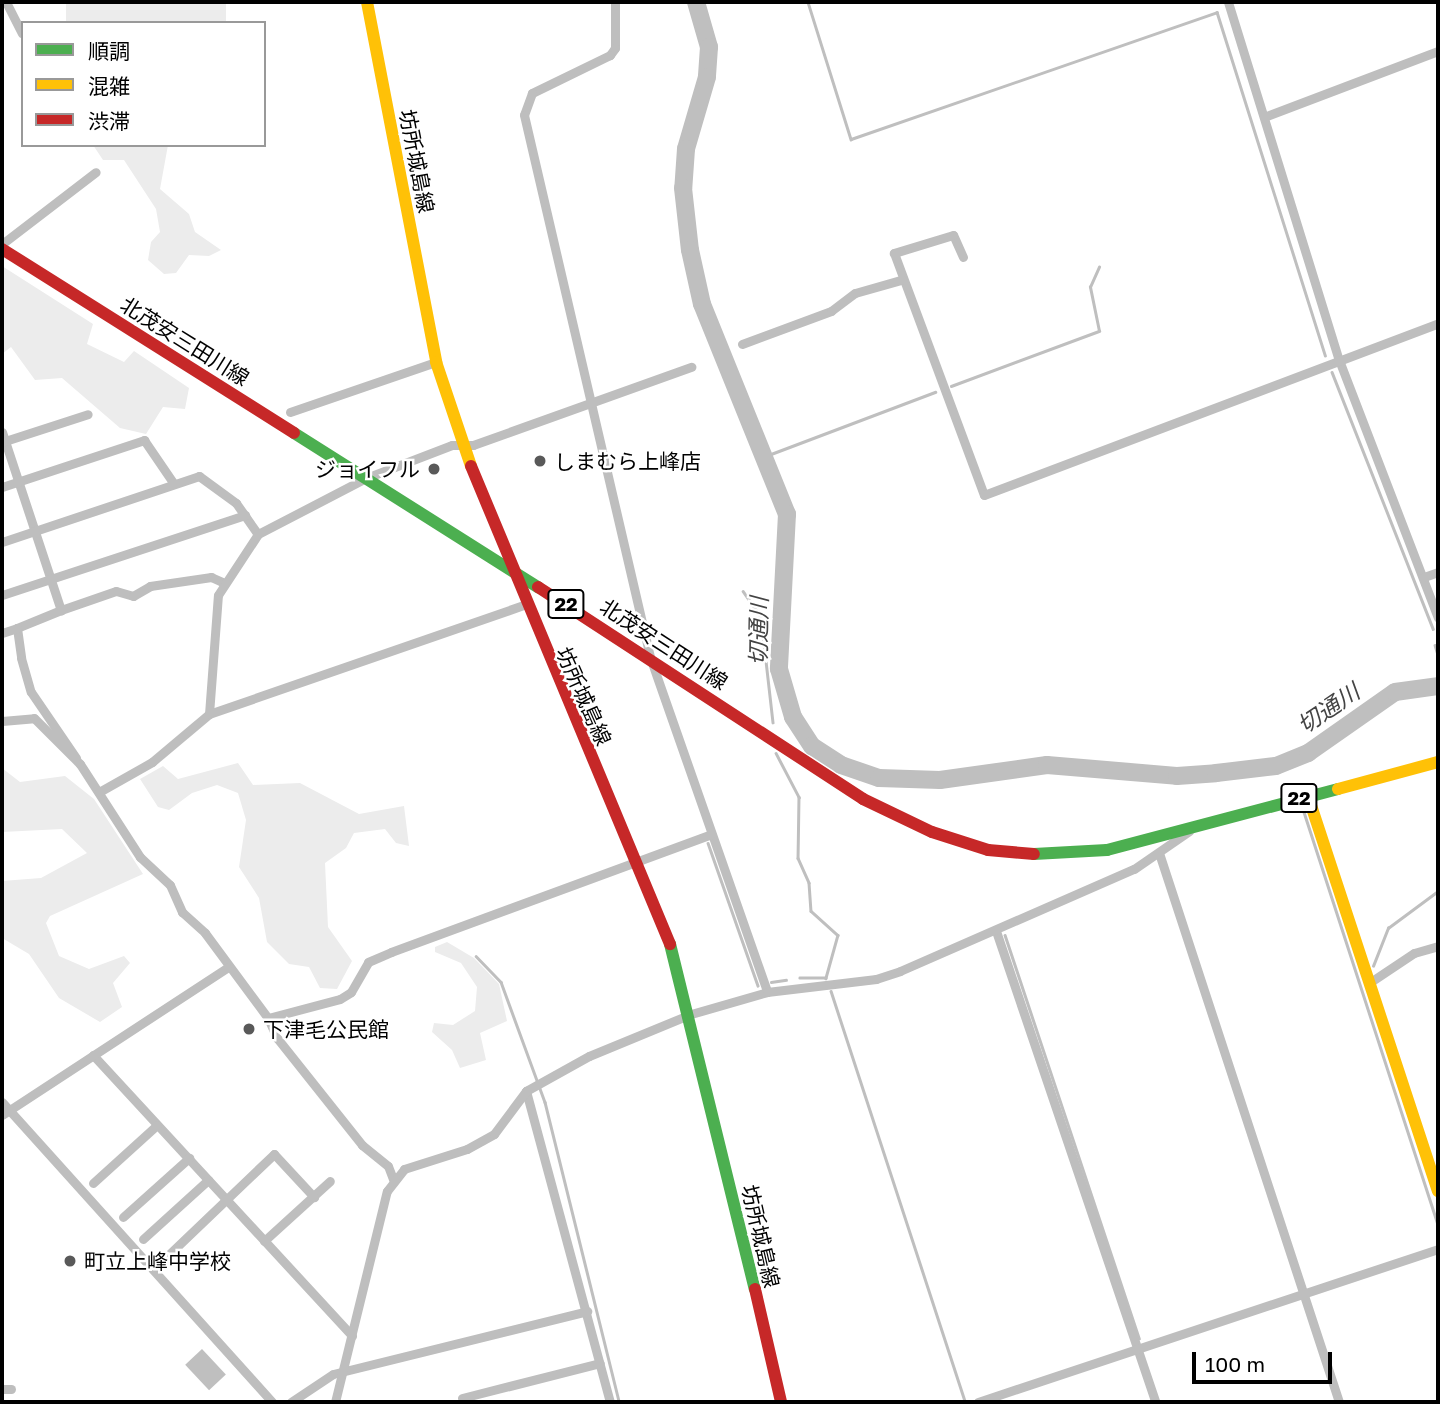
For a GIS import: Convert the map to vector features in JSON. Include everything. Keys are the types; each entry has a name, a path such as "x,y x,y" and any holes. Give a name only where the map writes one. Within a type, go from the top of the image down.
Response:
{"main road":[{"name":"坊所城島線","path":"367,2 436,362 461,444 508,568 635,859 691,1014 781,1402"},
{"name":"北茂安三田川線","path":"2,247 650,657 863,799 932,832 988,850 1049,855 1107,850 1195,827"},
{"name":"22","path":"1195,827 1438,762"},
{"path":"1308,796 1438,1191"}],"street":[{"path":"6,2 21,31"},
{"path":"615,2 615,48 610,55 532,93 524,115 650,657 767,992"},
{"path":"1228,2 1339,360 1438,618"},
{"path":"1264,117 1438,51"},
{"path":"2,247 96,172"},
{"path":"962,257 953,235 894,253 901,280 984,495 1438,323"},
{"path":"742,344 831,311 855,293 901,280"},
{"path":"290,412 436,362"},
{"path":"209,714 222,582 258,534 366,478 461,444 473,445 691,367"},
{"path":"61,610 3,438 88,414"},
{"path":"2,487 144,440 174,484"},
{"path":"2,542 174,484 208,477 258,534"},
{"path":"2,595 245,516"},
{"path":"1424,577 1438,572"},
{"path":"2,633 116,591 133,596 162,584 211,577 222,582"},
{"path":"99,792 152,762 209,714 523,605"},
{"path":"17,628 31,692 140,857 170,885 183,912 205,933 227,968 268,1018 276,1038 362,1145 388,1166 393,1178 345,1373 335,1402"},
{"path":"2,721 34,718 80,764"},
{"path":"393,1178 494,1133 526,1091 539,1083 691,1014 767,992 876,979 996,931 1159,853 1195,827"},
{"path":"268,1018 340,999 351,992 368,962 379,957 635,859 711,834"},
{"path":"1159,853 1339,1402"},
{"path":"996,931 1155,1402"},
{"path":"1369,983 1414,953 1438,946"},
{"path":"6,1113 227,968"},
{"path":"93,1055 352,1336"},
{"path":"526,1091 610,1402"},
{"path":"2,1102 6,1113 272,1402"},
{"path":"93,1183 158,1125"},
{"path":"162,1261 274,1154 314,1197"},
{"path":"123,1217 188,1158"},
{"path":"143,1239 208,1180"},
{"path":"264,1241 330,1181"},
{"path":"978,1402 1438,1250"},
{"path":"291,1402 333,1374 587,1311"},
{"path":"462,1398 600,1363"}],"shaded area":[{"path":"66,2 226,2 226,21 66,21"},
{"path":"94,147 168,147 160,189 189,214 195,232 221,250 209,256 189,255 176,273 164,274 148,260 151,242 160,232 156,209 124,160 103,160"},
{"path":"2,266 93,324 87,344 124,362 134,351 189,388 185,409 163,407 146,434 120,428 62,378 35,380 11,347 2,354"},
{"path":"238,763 253,785 300,783 359,814 404,806 409,846 396,843 385,829 354,833 346,848 325,863 328,927 352,961 337,989 320,988 309,967 289,964 267,942 259,898 239,867 246,820 238,793 217,785 192,793 169,810 158,807 140,779 163,766 178,779"},
{"path":"2,768 20,782 65,776 94,799 143,874 50,916 46,923 59,956 89,969 124,956 130,963 113,983 122,1007 100,1022 59,998 29,954 2,938 2,881 41,878 87,853 62,829 2,832"},
{"path":"447,942 474,958 499,984 507,1021 480,1033 486,1060 460,1068 452,1050 432,1032 434,1023 453,1025 475,1011 477,987 461,963 435,952 435,947"},
{"path":"202,1349 226,1375 209,1390 185,1365"}],"waterway":[{"name":"切通川","path":"696,2 709,47 707,77 686,149 683,188 690,250 702,304 787,514 779,669 793,717 812,746 841,765 879,778 940,780 1047,765 1177,776 1216,773 1276,766 1308,753 1395,692 1438,686"},
{"path":"808,2 851,139 1217,12 1325,355"},
{"path":"951,386 1099,331 1090,287 1099,267"},
{"path":"1332,372 1433,629"},
{"path":"763,457 935,392"},
{"path":"743,591 761,617 773,722"},
{"path":"1435,645 1438,655"},
{"path":"776,753 799,797 798,858 809,883 811,911 838,935 826,978 800,978"},
{"path":"1303,809 1438,1224"},
{"path":"708,843 758,986"},
{"path":"1373,966 1388,928 1438,891"},
{"path":"1005,935 1139,1338"},
{"path":"476,956 501,982 545,1102 619,1402"},
{"path":"771,982 786,980"},
{"path":"831,991 965,1402"}],"traffic: fast":[{"path":"294,433 538,587"},
{"path":"1034,854 1107,850 1338,789"},
{"path":"670,944 755,1289"}],"traffic: slow":[{"path":"367,2 436,362 471,466"},
{"path":"1338,789 1438,762"},
{"path":"1308,796 1438,1191"}],"traffic: jam":[{"path":"2,249 294,433"},
{"path":"471,466 670,944"},
{"path":"538,587 863,799 932,832 988,850 1034,854"},
{"path":"755,1289 781,1402"}],"place":[{"name":"しまむら上峰店","path":"540,461"},
{"name":"ジョイフル","path":"434,469"},
{"name":"下津毛公民館","path":"249,1029"},
{"name":"町立上峰中学校","path":"70,1261"}]}
